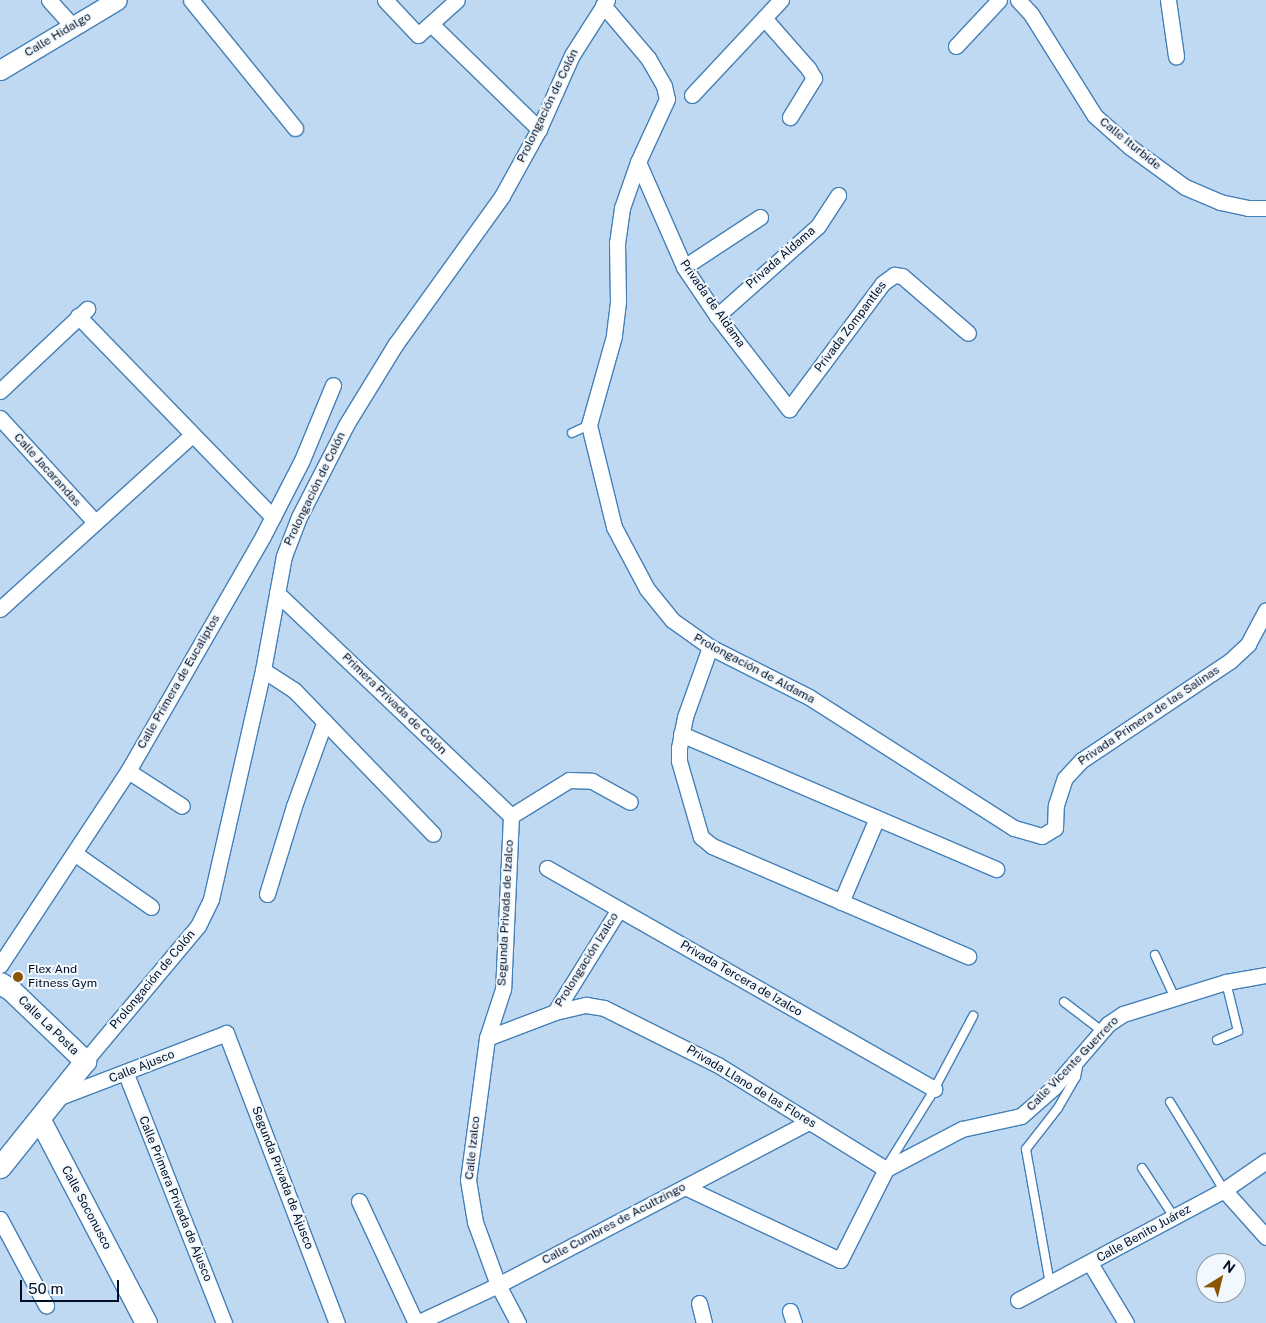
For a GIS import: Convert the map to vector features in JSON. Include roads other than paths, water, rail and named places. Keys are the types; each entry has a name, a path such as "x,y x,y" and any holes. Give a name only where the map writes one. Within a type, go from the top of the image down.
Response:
{"main road":[{"path":"0,966 6,987"},
{"name":"Calle La Posta","path":"6,987 85,1062"},
{"path":"0,1166 40,1120 85,1062"},
{"name":"Calle Soconusco","path":"40,1120 146,1323"}],"street":[{"path":"49,0 74,27"},
{"name":"Calle Hidalgo","path":"0,70 116,0"},
{"path":"191,0 294,128"},
{"path":"385,0 418,35 457,0"},
{"path":"692,95 781,0"},
{"path":"956,46 999,0"},
{"name":"Calle Iturbide","path":"1018,0 1031,14 1095,116 1130,148 1186,187 1220,202 1248,208 1266,208"},
{"path":"1168,0 1176,56"},
{"path":"589,425 612,351 618,302 618,226 638,162 666,105 667,93 648,58 605,3"},
{"name":"Prolongación de Colón","path":"85,1062 198,926 212,899 263,670 284,556 299,517 346,425 395,345 502,196 539,129 572,55 605,3"},
{"path":"764,18 808,68 814,78 790,117"},
{"path":"431,24 539,129"},
{"name":"Privada de Aldama","path":"638,162 684,267 716,316 789,409"},
{"name":"Privada Aldama","path":"716,316 818,226 838,195"},
{"path":"684,267 760,217"},
{"name":"Privada Zompantles","path":"789,409 883,282 894,275 902,276 968,333"},
{"path":"0,391 82,312 192,435 273,517"},
{"name":"Calle Primera de Eucaliptos","path":"0,966 128,772 273,517 302,460 333,385"},
{"name":"Calle Jacarandas","path":"0,418 95,522"},
{"name":"Prolongación de Aldama","path":"589,425 608,509 634,568 672,620 710,647 809,696 1014,828 1033,835 1052,832"},
{"path":"0,609 192,435"},
{"name":"Primera Privada de Colón","path":"277,593 511,816"},
{"name":"Privada Primera de las Salinas","path":"1052,832 1057,824 1056,805 1065,778 1082,760 1230,661 1248,644 1266,610"},
{"path":"710,647 681,734 680,761 698,832 705,842 968,956"},
{"path":"263,670 294,690 433,834"},
{"path":"266,894 294,806 326,721"},
{"path":"681,734 996,869"},
{"path":"128,772 182,806"},
{"path":"511,816 569,780 592,781 630,802"},
{"name":"Segunda Privada de Izalco","path":"487,1038 503,989 511,816"},
{"path":"841,902 876,818"},
{"path":"74,853 151,907"},
{"name":"Privada Tercera de Izalco","path":"547,868 934,1089"},
{"name":"Prolongación Izalco","path":"555,1012 619,909"},
{"name":"Calle Vicente Guerrero","path":"886,1170 962,1130 1021,1116 1043,1099 1102,1031 1123,1014 1174,996 1226,982 1266,975"},
{"name":"Privada Llano de las Flores","path":"555,1012 586,1005 612,1011 718,1065 886,1170"},
{"path":"487,1038 555,1012"},
{"name":"Calle Ajusco","path":"57,1098 126,1074 226,1033"},
{"name":"Segunda Privada de Ajusco","path":"226,1033 337,1323"},
{"name":"Calle Izalco","path":"487,1038 468,1180 475,1222 498,1285 518,1323"},
{"name":"Calle Primera Privada de Ajusco","path":"126,1074 224,1323"},
{"name":"Calle Cumbres de Acultzingo","path":"416,1323 498,1285 809,1122"},
{"name":"Calle Benito Juárez","path":"1018,1300 1224,1190 1266,1161"},
{"path":"684,1187 840,1260 886,1170"},
{"path":"1224,1190 1266,1237"},
{"path":"359,1201 416,1323"},
{"path":"0,1219 46,1305"},
{"path":"1090,1263 1126,1323"},
{"path":"699,1303 704,1323"}],"lane":[{"path":"572,433 589,425"},
{"path":"1155,955 1174,996"},
{"path":"1217,1040 1238,1031 1226,982"},
{"path":"1064,1002 1102,1031"},
{"path":"886,1170 934,1089 973,1016"},
{"path":"1050,1284 1026,1149 1058,1108 1076,1077 1080,1057"},
{"path":"1170,1102 1224,1190"},
{"path":"1142,1168 1174,1217"}],"place":[{"name":"Flex And Fitness Gym","path":"18,977"}]}
